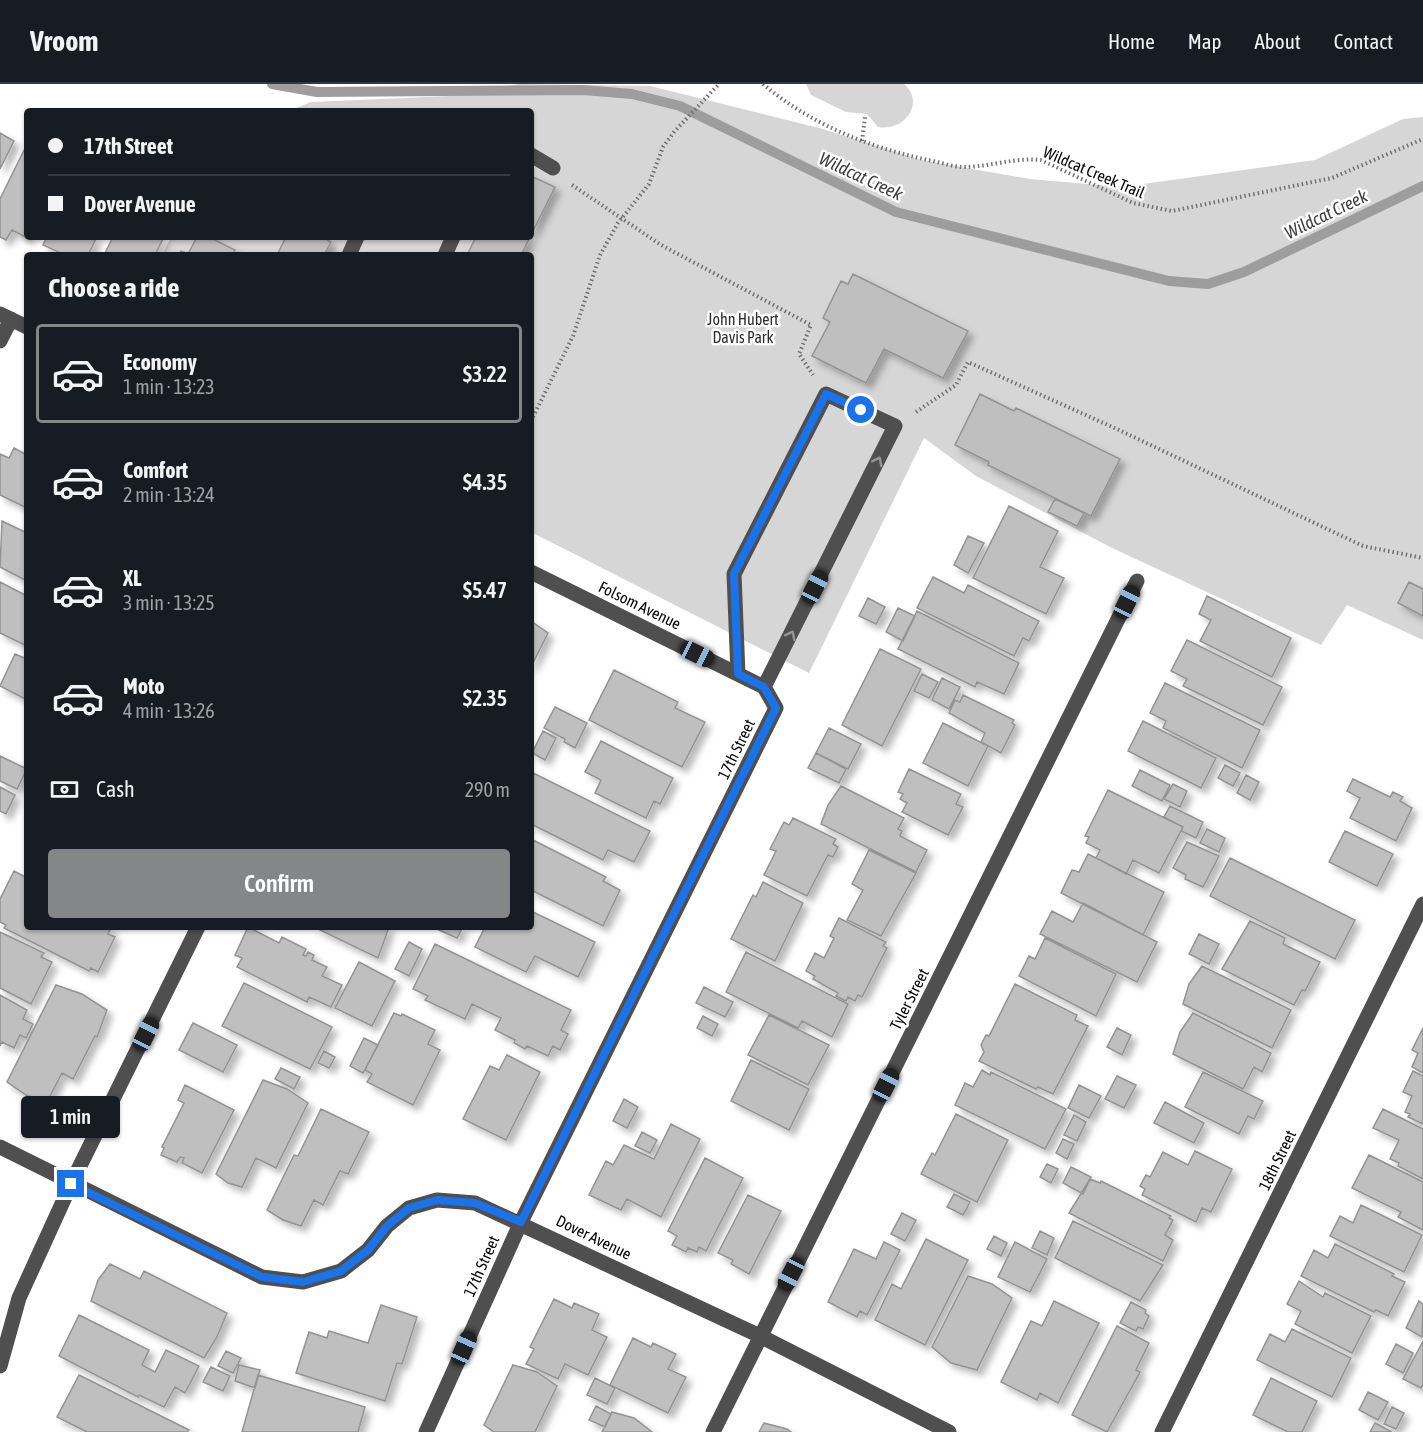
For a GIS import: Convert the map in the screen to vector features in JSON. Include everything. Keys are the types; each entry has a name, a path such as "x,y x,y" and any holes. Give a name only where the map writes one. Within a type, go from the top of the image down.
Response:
{"street":[{"path":"534,157 553,168"},
{"path":"0,341 6,316 24,325"},
{"path":"738,674 734,574 826,394 895,426 764,687"},
{"name":"Folsom Avenue","path":"534,573 764,687"},
{"name":"Tyler Street","path":"713,1432 1137,581"},
{"name":"17th Street","path":"426,1432 521,1222 776,708 764,687"},
{"name":"18th Street","path":"1162,1432 1423,903"},
{"path":"0,1366 19,1298 71,1184 197,930"},
{"name":"Dover Avenue","path":"0,1148 262,1277 303,1282 341,1271 368,1250 387,1226 409,1208 437,1200 475,1203 521,1222 760,1336 949,1432"}],"path":[{"path":"534,414 573,336 600,255 621,219 649,184 663,147 719,84"},
{"name":"Wildcat Creek Trail","path":"764,84 783,101 831,129 862,141 921,159 962,167 1026,158 1041,160 1134,203 1172,211 1332,178 1423,139"},
{"path":"862,141 865,117"},
{"path":"566,181 661,245 811,325 799,354 826,394"},
{"path":"895,426 956,385 968,362 1119,430 1363,546 1423,558"}],"green space":[{"name":"John Hubert Davis Park","path":"519,84 650,86 823,129 921,160 1030,179 1122,187 1315,160 1403,119 1423,117 1423,640 1347,605 1321,645 1110,547 976,476 924,438 809,673 534,534 534,252 164,252 170,240 534,240 534,108 296,108 311,102 451,96"},
{"path":"806,84 904,84 913,99 912,107 903,121 896,125 878,127 867,114 846,112 811,95"}],"building":[{"path":"0,133 14,141 0,169"},
{"path":"24,150 24,236 12,230 6,240 0,237 0,199"},
{"path":"534,177 555,187 534,229"},
{"path":"46,240 96,240 90,252 58,252 43,245"},
{"path":"112,240 162,240 156,252 106,252"},
{"path":"195,240 215,240 235,250 234,252 189,252"},
{"path":"284,240 327,240 331,242 326,252 278,252"},
{"path":"474,240 528,240 522,252 468,252"},
{"path":"853,274 968,331 943,378 884,349 866,383 812,356 830,322 823,318 841,281 848,284"},
{"path":"980,394 1014,411 1016,408 1120,459 1091,516 988,465 989,462 955,445"},
{"path":"14,448 24,453 24,507 0,495 0,454 9,458"},
{"path":"1055,499 1084,513 1077,526 1048,512"},
{"path":"1009,506 1058,531 1040,567 1064,578 1046,614 973,578"},
{"path":"2,521 24,532 24,579 0,567"},
{"path":"968,536 984,543 968,573 954,565"},
{"path":"933,577 964,593 968,585 1039,621 1029,641 1023,638 1014,656 917,608"},
{"path":"0,582 24,594 24,645 0,633"},
{"path":"1409,582 1423,589 1423,616 1398,603"},
{"path":"1207,596 1291,638 1272,677 1200,641 1211,620 1199,614"},
{"path":"868,598 885,607 876,624 859,616"},
{"path":"898,608 915,616 903,641 886,632"},
{"path":"917,611 1019,663 1004,694 977,682 975,687 898,649"},
{"path":"534,623 548,633 534,661"},
{"path":"1187,640 1282,687 1263,725 1183,686 1187,679 1171,671"},
{"path":"880,649 921,669 882,746 842,725"},
{"path":"15,654 24,658 24,698 0,686"},
{"path":"614,670 678,702 675,708 705,722 682,767 589,720"},
{"path":"922,674 938,682 929,698 914,691"},
{"path":"942,678 960,687 949,709 932,700"},
{"path":"1165,683 1260,730 1242,768 1163,728 1166,721 1150,713"},
{"path":"963,695 1014,720 1012,723 1015,725 1001,753 981,742 985,733 949,713 955,700 960,702"},
{"path":"555,707 587,723 575,748 564,742 565,739 544,728"},
{"path":"1143,721 1216,758 1201,788 1128,751"},
{"path":"943,723 988,746 968,786 923,763"},
{"path":"829,728 861,744 848,769 816,753"},
{"path":"543,731 556,738 545,760 534,754 534,749"},
{"path":"601,741 673,778 660,804 654,801 646,818 595,793 601,780 585,772"},
{"path":"816,753 846,769 839,783 808,768"},
{"path":"0,756 24,768 24,775 17,789 0,781"},
{"path":"1225,765 1240,773 1233,786 1218,778"},
{"path":"909,769 961,794 956,804 963,807 948,835 902,812 907,803 900,799 903,794 898,792"},
{"path":"1140,770 1170,785 1162,801 1132,786"},
{"path":"534,773 650,831 634,862 608,850 603,860 534,826"},
{"path":"1246,775 1259,782 1250,800 1237,793"},
{"path":"1353,779 1390,797 1393,792 1403,797 1400,801 1412,808 1396,841 1350,818 1360,798 1347,791"},
{"path":"1173,784 1187,791 1180,807 1164,799"},
{"path":"841,786 904,818 898,829 902,831 900,836 927,850 916,872 821,824 828,805"},
{"path":"0,787 15,795 6,814 0,811"},
{"path":"1108,790 1183,827 1159,873 1133,860 1126,874 1096,858 1100,850 1086,843 1089,837 1085,836"},
{"path":"1170,806 1203,822 1196,838 1181,831 1183,827 1164,817"},
{"path":"793,818 836,839 833,844 838,847 833,857 828,855 807,896 764,875 776,851 770,849 784,822 789,825"},
{"path":"1207,829 1225,838 1219,852 1200,843"},
{"path":"1345,831 1393,854 1377,886 1329,862"},
{"path":"534,841 606,877 603,881 620,890 603,926 534,892"},
{"path":"1187,842 1219,856 1203,887 1185,879 1186,875 1173,868"},
{"path":"869,850 916,873 881,936 847,920 863,890 852,884"},
{"path":"1088,854 1164,892 1143,935 1061,893 1072,870 1079,872"},
{"path":"1230,858 1355,920 1335,959 1210,896"},
{"path":"14,871 24,876 24,930 110,930 108,934 115,937 98,972 91,968 89,971 4,928 6,925 0,922 0,899"},
{"path":"763,882 803,903 775,961 731,939 753,895 756,897"},
{"path":"1083,903 1157,942 1137,982 1040,934 1052,911 1073,922"},
{"path":"534,912 595,942 578,977 535,956 526,972 475,947 484,930 534,930"},
{"path":"839,918 886,942 883,946 887,948 862,997 858,995 855,1001 848,997 846,1001 836,996 838,993 813,979 815,976 806,971 815,953 824,958 834,938 830,936"},
{"path":"1250,921 1285,938 1283,944 1320,962 1305,991 1302,990 1294,1005 1222,969"},
{"path":"247,930 254,930 279,943 282,937 306,949 303,955 306,956 308,952 314,955 312,960 327,967 322,976 342,985 331,1007 309,997 307,1002 237,967 242,958 235,955"},
{"path":"320,930 388,930 378,958"},
{"path":"439,930 461,930 457,938"},
{"path":"0,932 44,953 41,957 52,962 31,1004 0,988"},
{"path":"1199,934 1219,944 1209,964 1189,954"},
{"path":"1045,938 1116,974 1096,1016 1019,976 1029,956 1035,959"},
{"path":"409,942 422,949 409,976 395,969"},
{"path":"435,944 571,1010 561,1030 568,1034 560,1050 553,1046 548,1056 527,1046 525,1049 514,1043 515,1040 495,1030 501,1018 472,1004 465,1019 425,1000 428,996 413,989"},
{"path":"746,952 848,1004 832,1037 802,1021 798,1028 726,992"},
{"path":"359,962 395,981 372,1026 335,1008"},
{"path":"1202,966 1291,1010 1272,1048 1183,1004 1189,984"},
{"path":"244,983 332,1027 310,1069 222,1026"},
{"path":"1015,984 1077,1015 1075,1020 1088,1026 1053,1094 1038,1087 1036,1089 979,1061 984,1052 981,1045 986,1035 989,1036"},
{"path":"56,985 82,994 107,1010 97,1037 95,1036 73,1079 62,1073 47,1102 26,1095 7,1082"},
{"path":"704,987 733,1002 725,1017 696,1003"},
{"path":"0,995 27,1010 23,1019 33,1024 26,1038 20,1035 14,1048 2,1042 0,1046"},
{"path":"394,1013 401,1016 402,1014 435,1030 428,1044 440,1050 413,1105 367,1082 372,1074 365,1070"},
{"path":"1193,1013 1271,1053 1262,1072 1254,1067 1243,1089 1173,1054 1180,1032"},
{"path":"769,1015 829,1045 808,1085 748,1055"},
{"path":"703,1016 718,1024 712,1036 697,1028"},
{"path":"193,1023 237,1045 223,1072 179,1050"},
{"path":"1117,1028 1131,1035 1122,1055 1107,1047"},
{"path":"1423,1028 1423,1073 1412,1067 1418,1053 1412,1050"},
{"path":"364,1038 378,1045 363,1073 350,1066"},
{"path":"324,1051 335,1057 329,1068 318,1063"},
{"path":"507,1055 540,1072 506,1140 463,1119 490,1066 499,1070"},
{"path":"751,1060 809,1089 789,1130 731,1101"},
{"path":"281,1068 300,1077 294,1089 275,1079"},
{"path":"982,1070 990,1075 991,1072 1066,1109 1045,1149 955,1105 965,1083 973,1087"},
{"path":"1413,1071 1423,1076 1423,1124 1408,1117 1410,1114 1405,1112 1412,1096 1403,1092"},
{"path":"1203,1072 1263,1101 1254,1119 1248,1116 1239,1134 1185,1107"},
{"path":"1117,1076 1136,1085 1124,1108 1105,1099"},
{"path":"263,1080 287,1089 308,1103 276,1168 256,1158 242,1187 228,1183 216,1174"},
{"path":"185,1085 234,1110 202,1173 182,1163 184,1158 180,1157 177,1162 161,1155 164,1148 162,1147 184,1103 178,1100"},
{"path":"1079,1085 1101,1096 1089,1118 1068,1108"},
{"path":"624,1099 638,1107 627,1128 613,1121"},
{"path":"1165,1102 1204,1123 1194,1143 1154,1123"},
{"path":"321,1109 369,1132 348,1174 340,1171 323,1205 314,1200 301,1226 283,1220 267,1210 294,1155 298,1156"},
{"path":"1383,1109 1423,1129 1423,1179 1398,1166 1399,1163 1390,1159 1399,1140 1373,1128"},
{"path":"956,1114 1008,1140 977,1202 921,1174 932,1153 935,1155"},
{"path":"1074,1115 1086,1122 1077,1141 1064,1135"},
{"path":"671,1124 700,1139 661,1217 627,1199 621,1210 589,1195 606,1161 613,1165 624,1145 654,1159"},
{"path":"642,1132 657,1140 650,1153 635,1146"},
{"path":"1063,1139 1074,1144 1067,1159 1056,1153"},
{"path":"1195,1151 1232,1169 1211,1212 1202,1208 1196,1222 1142,1195 1145,1189 1140,1186 1146,1175 1150,1177 1163,1152 1188,1165"},
{"path":"1369,1155 1423,1182 1423,1230 1398,1217 1401,1212 1352,1188"},
{"path":"705,1158 743,1178 706,1251 699,1247 697,1252 688,1248 686,1252 672,1245 677,1236 668,1231"},
{"path":"1047,1164 1058,1169 1051,1183 1040,1177"},
{"path":"1071,1167 1091,1177 1083,1194 1063,1183"},
{"path":"1090,1179 1100,1183 1101,1181 1171,1216 1169,1218 1173,1220 1165,1235 1173,1240 1163,1261 1069,1213"},
{"path":"954,1194 970,1202 963,1215 947,1207"},
{"path":"748,1195 781,1211 749,1274 731,1264 733,1260 718,1253"},
{"path":"1361,1205 1422,1235 1404,1272 1330,1236 1340,1216 1353,1223"},
{"path":"902,1213 916,1220 905,1241 891,1234"},
{"path":"1073,1221 1163,1265 1140,1301 1055,1258"},
{"path":"1040,1231 1054,1238 1047,1255 1032,1248"},
{"path":"994,1236 1007,1243 1001,1256 987,1249"},
{"path":"926,1239 968,1260 925,1345 875,1320 892,1284 901,1289"},
{"path":"884,1242 900,1250 867,1315 860,1311 857,1317 828,1302 854,1249 876,1259"},
{"path":"1015,1242 1047,1259 1030,1292 998,1277"},
{"path":"1335,1244 1405,1282 1388,1316 1376,1310 1374,1312 1301,1276 1314,1250 1328,1258"},
{"path":"110,1264 140,1279 144,1271 227,1313 217,1337 204,1358 91,1301 98,1280"},
{"path":"968,1276 992,1284 1012,1298 977,1370 951,1363 932,1347"},
{"path":"1299,1281 1323,1297 1325,1293 1371,1316 1352,1353 1295,1324 1301,1311 1287,1304"},
{"path":"554,1299 572,1308 574,1303 599,1314 592,1330 607,1337 588,1375 565,1364 558,1379 526,1364 534,1349 530,1347"},
{"path":"1054,1301 1099,1323 1058,1403 1040,1393 1037,1400 1001,1382 1031,1321 1042,1326"},
{"path":"1419,1301 1423,1304 1422,1337 1406,1328"},
{"path":"1131,1302 1146,1310 1145,1313 1149,1316 1143,1329 1138,1327 1136,1331 1120,1323"},
{"path":"381,1305 417,1317 402,1364 397,1363 385,1401 296,1373 309,1332 327,1338 329,1331 368,1343"},
{"path":"79,1315 149,1350 142,1365 155,1372 166,1350 199,1366 185,1393 175,1387 164,1407 139,1395 138,1397 59,1356"},
{"path":"1117,1326 1149,1343 1136,1370 1140,1372 1107,1432 1072,1415"},
{"path":"1292,1329 1351,1358 1332,1397 1257,1360 1270,1334 1285,1342"},
{"path":"633,1338 651,1347 653,1343 676,1354 668,1369 686,1377 668,1413 610,1385"},
{"path":"1423,1341 1423,1384 1421,1388 1403,1379"},
{"path":"1396,1344 1413,1353 1403,1373 1386,1364"},
{"path":"226,1351 241,1358 233,1373 218,1366"},
{"path":"239,1365 260,1370 255,1388 235,1381"},
{"path":"513,1365 537,1372 557,1386 535,1432 494,1432 484,1425"},
{"path":"211,1367 230,1376 223,1391 203,1382"},
{"path":"79,1375 189,1430 187,1432 87,1432 57,1417"},
{"path":"258,1375 365,1407 358,1432 242,1432"},
{"path":"595,1378 615,1388 607,1404 587,1395"},
{"path":"1271,1378 1317,1401 1302,1432 1288,1432 1253,1415"},
{"path":"1368,1392 1388,1402 1378,1420 1359,1410"},
{"path":"596,1406 611,1414 605,1427 589,1420"},
{"path":"1392,1407 1404,1413 1396,1429 1384,1424"},
{"path":"612,1412 634,1418 652,1432 602,1432"},
{"path":"764,1423 787,1429 791,1432 759,1432"},
{"path":"1375,1423 1392,1432 1370,1432"}],"waterway":[{"name":"Wildcat Creek","path":"272,84 317,92 583,90 632,94 680,106 896,212 1169,281 1208,284 1244,272 1423,186"}],"route":[{"path":"71,1184 262,1277 303,1282 341,1271 368,1250 387,1226 409,1208 437,1200 475,1203 521,1222 776,708 764,687 738,674 734,574 826,394 861,410"}]}
